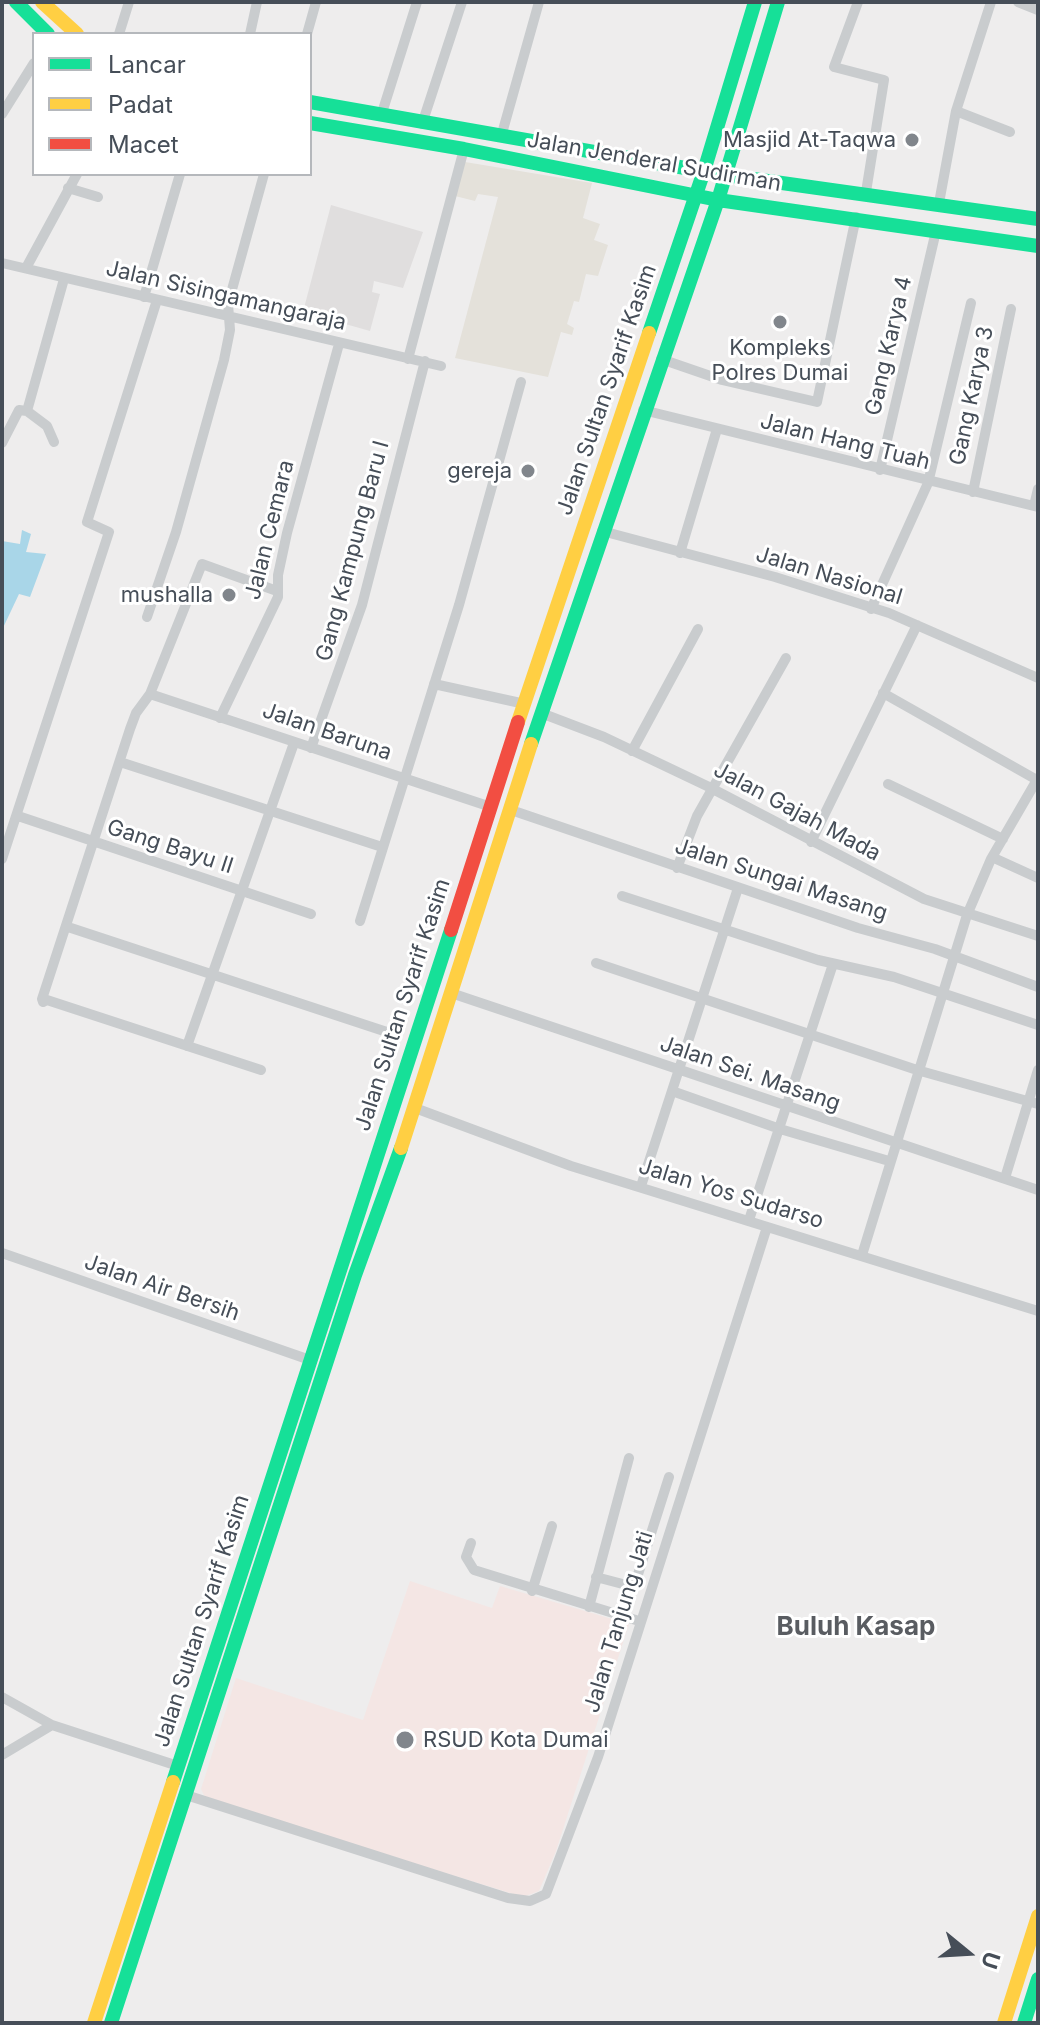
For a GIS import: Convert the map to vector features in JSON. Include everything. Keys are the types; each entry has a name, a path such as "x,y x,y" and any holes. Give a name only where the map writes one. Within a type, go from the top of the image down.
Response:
{"main road":[{"path":"16,2 46,32"},
{"path":"42,2 75,32"},
{"name":"Jalan Sultan Syarif Kasim","path":"94,2023 413,1041 704,171 755,2"},
{"name":"Jalan Sultan Syarif Kasim","path":"111,2023 291,1472 415,1108 541,713 643,410 718,200 778,2"},
{"name":"Jalan Jenderal Sudirman","path":"312,102 725,175 866,192 1038,219"},
{"name":"Jalan Jenderal Sudirman","path":"312,123 464,149 718,200 856,217 1038,246"},
{"path":"276,1467 291,1472"},
{"path":"1004,2023 1038,1916"},
{"path":"1024,2023 1038,1979"}],"street":[{"path":"120,32 129,2"},
{"path":"250,32 257,2"},
{"path":"308,32 316,2"},
{"path":"381,116 417,2"},
{"path":"422,124 462,2"},
{"path":"501,137 539,2"},
{"path":"858,2 834,67 884,80 866,192"},
{"path":"939,203 956,111 991,2"},
{"path":"1018,2 1038,10"},
{"path":"2,114 32,66"},
{"path":"956,111 1010,132"},
{"path":"408,359 464,149"},
{"path":"26,268 76,176"},
{"path":"144,297 179,176"},
{"path":"147,617 196,464 228,344 233,284 263,176"},
{"path":"68,188 98,197"},
{"path":"661,359 735,384 817,402 856,217"},
{"name":"Gang Karya 4","path":"880,470 936,231"},
{"name":"Jalan Sisingamangaraja","path":"2,263 229,319 441,366"},
{"path":"27,411 64,279"},
{"path":"2,859 109,532 87,522 157,300"},
{"path":"871,609 928,483 971,303"},
{"name":"Gang Karya 3","path":"973,492 1011,309"},
{"name":"Jalan Cemara","path":"220,718 278,597 287,533 339,344"},
{"name":"Gang Kampung Baru I","path":"311,748 362,605 425,361"},
{"path":"360,921 434,684 521,382"},
{"path":"2,442 13,415 19,410 27,411 49,428 54,442"},
{"name":"Jalan Hang Tuah","path":"643,410 928,483 1036,506"},
{"path":"680,553 717,429"},
{"path":"1036,506 1038,489"},
{"name":"Jalan Nasional","path":"602,531 775,577 871,609 917,625 1038,678"},
{"path":"261,1070 47,1000 43,1002 44,990 68,927 136,713 150,694 202,564 277,591"},
{"path":"811,842 917,625"},
{"path":"632,751 698,629"},
{"path":"677,868 697,816 786,658"},
{"path":"434,684 525,704"},
{"path":"862,1255 967,915 1003,839 1038,779 883,693"},
{"name":"Jalan Baruna","path":"150,694 491,807"},
{"name":"Jalan Gajah Mada","path":"541,713 714,789 913,894 967,915 1038,936"},
{"path":"187,1046 294,743"},
{"path":"120,762 382,847"},
{"path":"888,784 1003,839"},
{"name":"Jalan Sungai Masang","path":"511,810 1038,987"},
{"name":"Gang Bayu II","path":"18,816 311,914"},
{"path":"994,858 1038,878"},
{"path":"641,1186 738,888"},
{"path":"622,896 833,964 942,992 1038,1025"},
{"path":"68,927 413,1041"},
{"path":"596,963 917,1070 1033,1103"},
{"path":"749,1220 833,964"},
{"name":"Jalan Sei. Masang","path":"451,993 1038,1190"},
{"path":"1005,1178 1033,1103 1038,1070"},
{"path":"672,1091 780,1129 889,1161"},
{"path":"752,1119 759,1098"},
{"name":"Jalan Yos Sudarso","path":"415,1108 571,1166 1038,1311"},
{"path":"820,1141 827,1120"},
{"name":"Jalan Tanjung Jati","path":"186,1795 508,1898 530,1901 541,1898 557,1875 598,1757 767,1227"},
{"name":"Jalan Air Bersih","path":"2,1253 310,1360"},
{"path":"589,1607 629,1458"},
{"path":"596,1577 634,1587 669,1477"},
{"path":"532,1591 552,1526"},
{"path":"471,1543 466,1557 474,1570 532,1591 639,1621"},
{"path":"2,1697 52,1725 178,1766"},
{"path":"2,1755 52,1725"}],"shaded area":[{"path":"459,161 592,183 583,218 600,224 594,240 608,245 598,276 586,274 579,302 574,301 567,324 574,328 572,335 561,332 548,377 455,358 498,197 478,194 475,201 451,195"},
{"path":"331,205 423,232 403,288 374,281 372,292 380,294 370,331 303,312"},
{"name":"RSUD Kota Dumai","path":"410,1581 492,1608 500,1586 629,1624 556,1851 539,1891 523,1897 206,1799 201,1789 236,1678 363,1720"}],"water":[{"path":"22,530 31,534 26,552 46,554 30,597 19,594 2,630 2,541 20,544"}],"traffic: fast":[{"path":"16,2 46,32"},
{"path":"649,333 704,171 755,2"},
{"path":"531,744 718,200 778,2"},
{"path":"312,102 725,175 1038,219"},
{"path":"312,123 464,149 718,200 1038,246"},
{"path":"173,1782 451,930"},
{"path":"111,2023 355,1275 401,1148"},
{"path":"1024,2023 1038,1979"}],"traffic: slow":[{"path":"42,2 75,32"},
{"path":"518,722 649,333"},
{"path":"401,1148 531,744"},
{"path":"94,2023 173,1782"},
{"path":"1004,2023 1038,1916"}],"traffic: jam":[{"path":"451,930 518,722"}],"place":[{"name":"Masjid At-Taqwa","path":"912,140"},
{"name":"Kompleks Polres Dumai","path":"780,322"},
{"name":"gereja","path":"528,471"},
{"name":"mushalla","path":"229,595"},
{"name":"RSUD Kota Dumai","path":"405,1740"}],"district":[{"name":"Buluh Kasap","path":"856,1627"}]}
